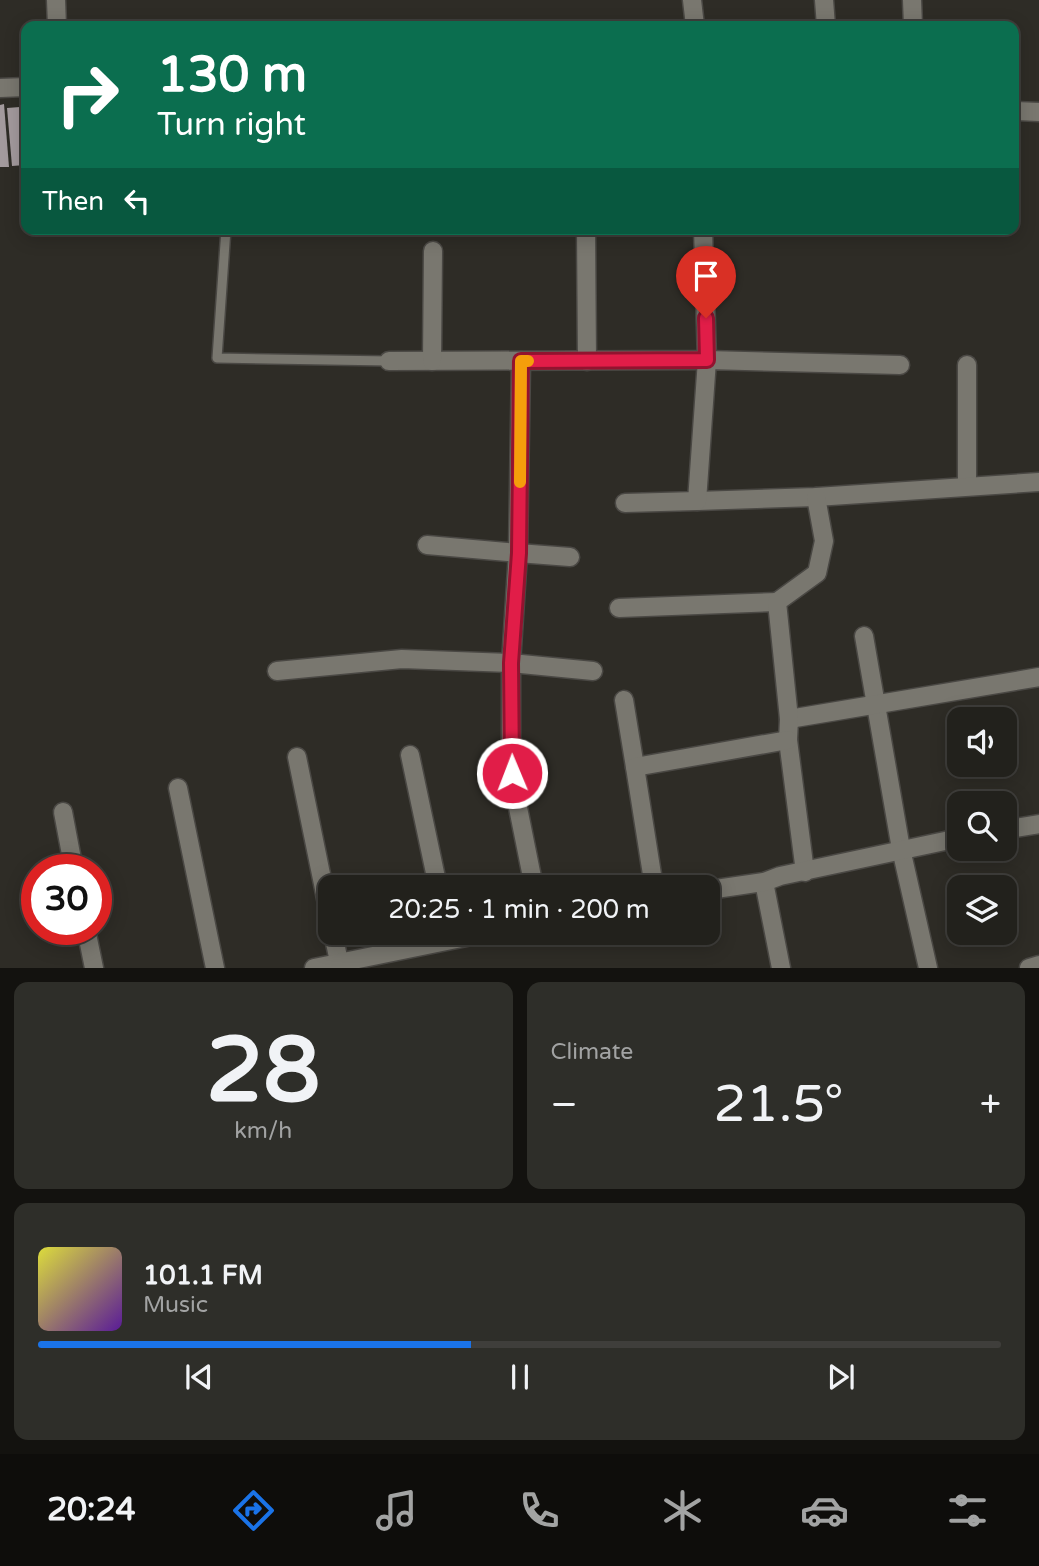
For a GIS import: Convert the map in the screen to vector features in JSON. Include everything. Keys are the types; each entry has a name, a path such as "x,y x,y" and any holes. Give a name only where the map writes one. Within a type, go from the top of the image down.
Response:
{"street":[{"path":"56,0 57,21"},
{"path":"692,0 694,21"},
{"path":"824,0 826,21"},
{"path":"912,0 913,21"},
{"path":"0,88 21,87"},
{"path":"1019,111 1039,112"},
{"path":"586,235 587,361"},
{"path":"697,500 707,360 703,235"},
{"path":"432,361 433,251"},
{"path":"389,360 707,360 900,365"},
{"path":"521,361 519,553 511,663 512,773 532,875"},
{"path":"967,365 967,486"},
{"path":"625,503 816,498 1039,482"},
{"path":"619,608 777,603 817,573 824,541 816,498"},
{"path":"427,545 570,557"},
{"path":"777,603 789,719 788,740 806,872"},
{"path":"864,636 901,849 928,968"},
{"path":"277,670 402,659 511,663 593,671"},
{"path":"789,719 1039,677"},
{"path":"624,700 652,875"},
{"path":"635,767 788,740"},
{"path":"410,755 435,875"},
{"path":"297,757 321,875"},
{"path":"178,788 215,968"},
{"path":"62,812 71,854"},
{"path":"1017,828 1039,824"},
{"path":"720,888 764,882 947,840"},
{"path":"764,882 781,968"},
{"path":"89,945 94,968"},
{"path":"335,945 339,962"},
{"path":"314,968 413,945"},
{"path":"1029,968 1039,965"}],"lane":[{"path":"226,235 217,358 389,360"}],"building":[{"path":"4,104 9,167 0,167 0,105"},
{"path":"20,107 21,165 12,166 7,108"}],"slow traffic":[{"path":"520,482 521,361 528,361"}],"route":[{"path":"512,773 511,663 519,553 521,361 707,360 706,318"}]}
